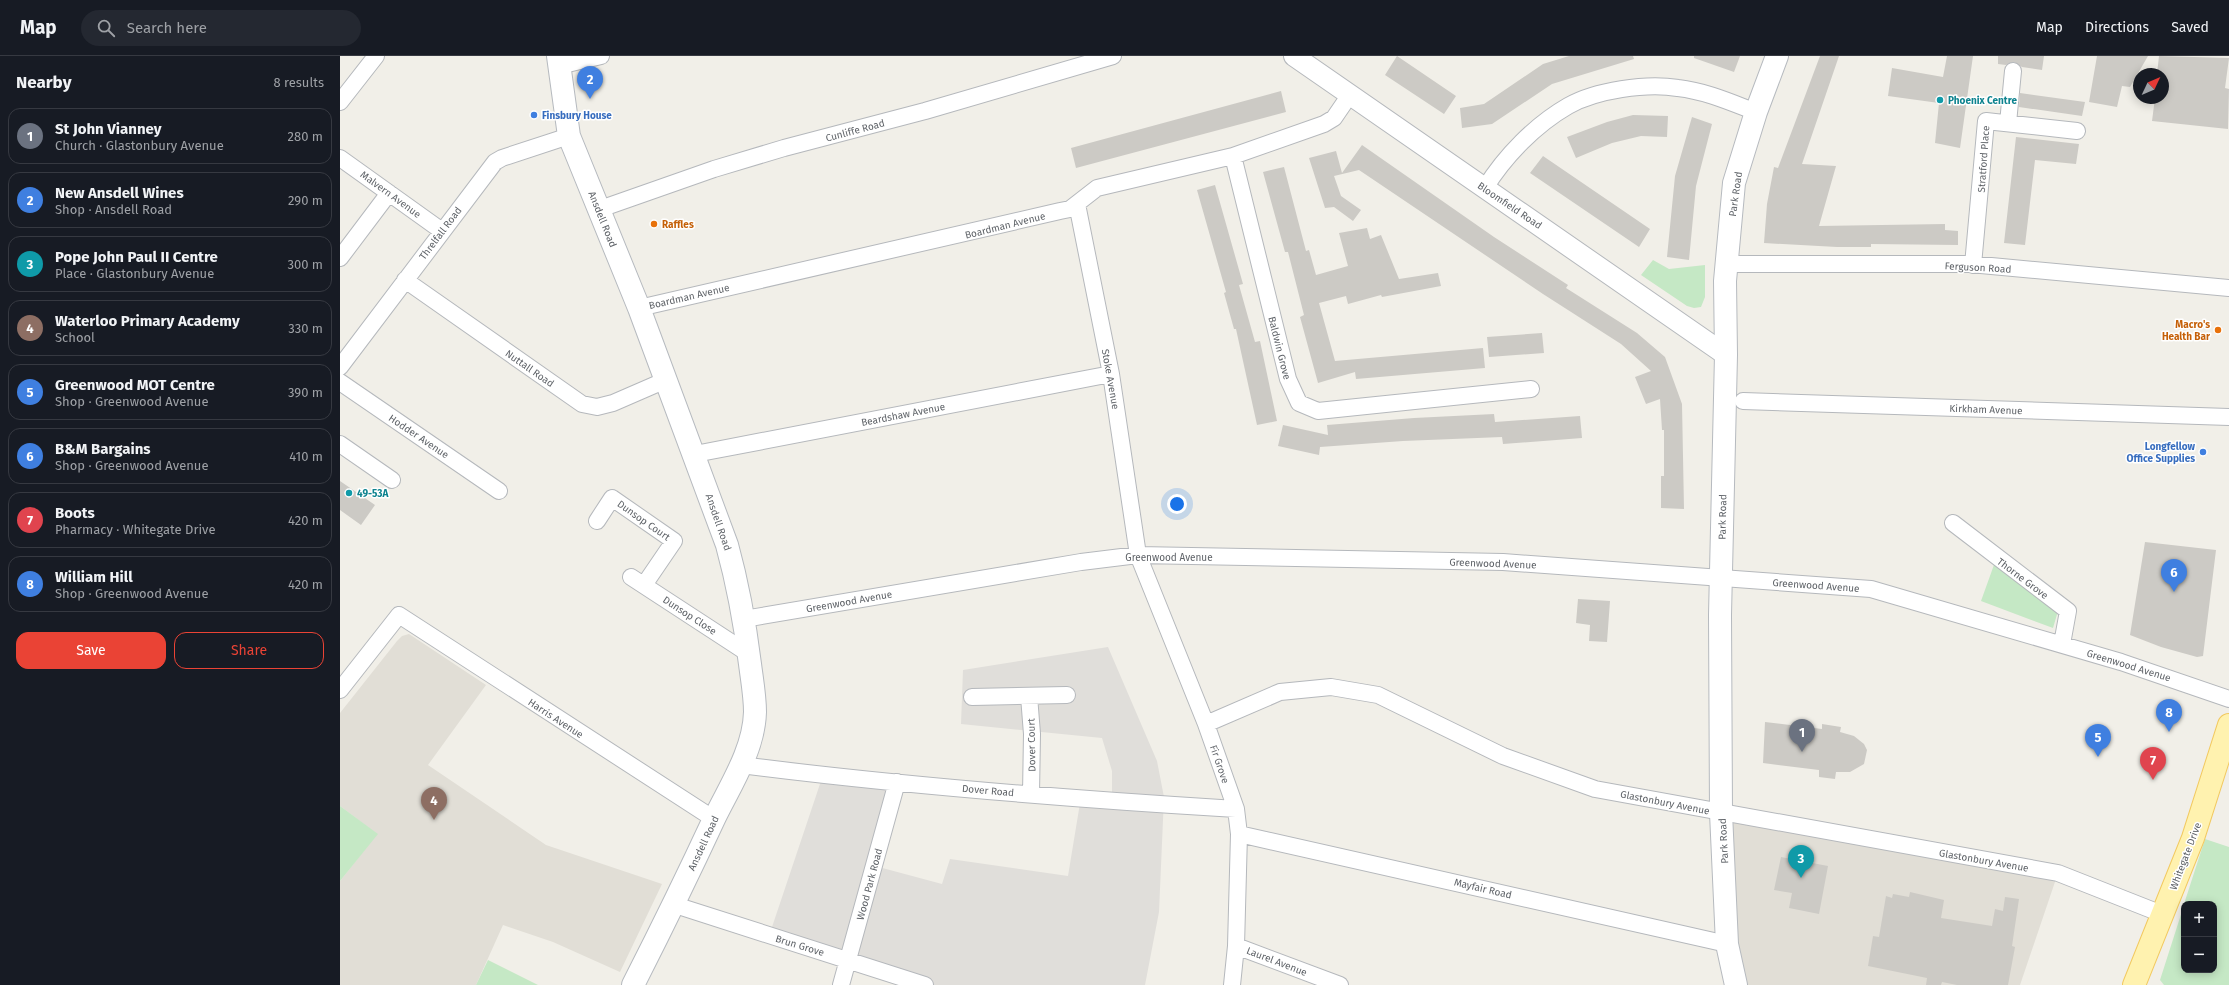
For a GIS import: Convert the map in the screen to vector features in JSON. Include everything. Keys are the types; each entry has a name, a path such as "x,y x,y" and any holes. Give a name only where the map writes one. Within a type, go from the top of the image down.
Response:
{"main road":[{"name":"Park Road","path":"1736,985 1727,944 1721,813 1721,578 1726,355 1726,264 1734,183 1756,112 1777,56"},
{"name":"Ansdell Road","path":"558,61 569,136 639,308 695,454 727,545 738,582 749,654 755,713 751,738 741,765 674,905 633,985"},
{"name":"Whitegate Drive","path":"2134,985 2193,838 2228,731"}],"street":[{"path":"340,102 376,56"},
{"path":"558,61 601,56"},
{"name":"Cunliffe Road","path":"600,209 749,159 925,111 1113,56"},
{"name":"Bloomfield Road","path":"1294,56 1349,96 1726,355"},
{"path":"2008,123 2013,71"},
{"path":"1485,188 1498,167 1546,122 1568,106 1600,95 1646,86 1679,88 1709,94 1756,112"},
{"name":"Boardman Avenue","path":"639,308 1060,211 1077,204 1090,191 1097,188 1233,156 1324,124 1334,118 1349,96"},
{"name":"Stratford Place","path":"1973,265 1986,120 2077,131"},
{"name":"Threlfall Road","path":"340,367 495,162 502,158 569,136"},
{"name":"Baldwin Grove","path":"1233,156 1288,380 1299,403 1318,410 1531,389"},
{"name":"Malvern Avenue","path":"340,158 442,231"},
{"path":"340,258 389,193"},
{"name":"Stoke Avenue","path":"1077,204 1111,374 1138,555"},
{"name":"Ferguson Road","path":"1726,264 1973,265 2229,288"},
{"name":"Nuttall Road","path":"405,280 582,404 597,407 613,403 666,380"},
{"name":"Beardshaw Avenue","path":"695,454 1111,374"},
{"name":"Hodder Avenue","path":"340,382 499,491"},
{"name":"Kirkham Avenue","path":"1743,401 2229,417"},
{"path":"340,444 392,480"},
{"name":"Dunsop Court","path":"597,521 612,498 674,541 637,581"},
{"name":"Thorne Grove","path":"1953,523 2068,611 2062,644"},
{"name":"Greenwood Avenue","path":"744,619 1081,562 1138,555 1503,562 1871,589 2062,644 2162,675 2229,699"},
{"name":"Fir Grove","path":"1138,555 1206,724 1236,809 1239,834 1236,946 1232,985"},
{"name":"Dunsop Close","path":"637,581 749,654"},
{"name":"Harris Avenue","path":"340,690 399,615 714,819"},
{"name":"Glastonbury Avenue","path":"1206,724 1280,692 1331,687 1356,690 1378,695 1503,756 1595,789 2058,874 2162,914"},
{"path":"972,697 1067,695"},
{"name":"Dover Court","path":"1029,696 1032,734 1031,794"},
{"name":"Dover Road","path":"741,765 897,782 1031,794 1236,809"},
{"name":"Wood Park Road","path":"841,985 897,782"},
{"name":"Mayfair Road","path":"1239,834 1727,944"},
{"name":"Brun Grove","path":"674,905 926,985"},
{"name":"Laurel Avenue","path":"1236,946 1340,985"}],"shaded area":[{"path":"409,634 486,685 428,765 546,845 662,884 620,972 553,942 503,925 476,985 340,985 340,881 377,834 340,806 340,713 397,641 402,636"},
{"path":"1108,647 1157,761 1164,797 1159,912 1145,985 925,985 769,936 823,775 897,782 875,866 942,884 950,859 1068,876 1081,797 1112,801 1112,771 1102,738 961,724 963,670"},
{"path":"1721,813 2058,873 2020,985 1736,985"}],"green space":[{"path":"1653,260 1669,269 1705,265 1705,297 1701,307 1694,308 1687,306 1641,275"},
{"path":"1995,562 2058,611 2053,628 1981,601"},
{"path":"340,806 378,834 340,881"},
{"path":"2205,839 2229,847 2229,985 2164,985 2160,980 2181,914 2181,973 2217,973 2217,901 2185,901"},
{"path":"488,960 538,985 476,985"}],"building":[{"path":"1397,56 1456,96 1444,114 1385,75"},
{"path":"1569,56 1633,56 1634,59 1552,84 1492,124 1462,128 1460,108 1484,104 1543,64"},
{"path":"1694,56 1740,56 1734,72 1694,58"},
{"path":"1820,56 1839,56 1802,164 1836,166 1819,226 1945,224 1945,230 1958,231 1958,245 1871,244 1871,247 1837,247 1764,243 1767,204 1774,167 1778,168"},
{"name":"Phoenix Centre","path":"1947,56 1973,56 1960,148 1935,143 1939,103 1888,96 1892,68 1943,77"},
{"path":"1998,56 2044,56 2042,70 2022,67 2014,62 2006,65 1998,64"},
{"path":"2097,56 2148,56 2141,68 2133,68 2133,82 2130,87 2122,86 2117,107 2089,102"},
{"path":"2159,56 2229,58 2225,88 2229,89 2228,129 2152,121 2154,104 2169,104 2169,68 2158,68"},
{"path":"1281,91 1286,112 1076,168 1071,148"},
{"path":"2020,93 2085,102 2082,116 2019,107"},
{"path":"1633,115 1668,116 1667,137 1641,136 1612,143 1576,158 1567,137 1607,122"},
{"path":"1692,117 1712,124 1696,186 1689,260 1667,257 1675,176"},
{"path":"2016,137 2079,144 2076,164 2035,160 2025,245 2004,243"},
{"path":"1362,145 1494,237 1568,285 1566,288 1637,333 1665,357 1682,404 1684,509 1661,508 1661,476 1664,476 1664,430 1662,430 1660,399 1646,404 1635,377 1651,371 1621,344 1543,294 1359,170 1334,176 1341,196 1361,210 1353,221 1334,207 1325,208 1309,158 1336,151 1342,173"},
{"path":"1543,156 1650,229 1639,247 1530,173"},
{"path":"1284,167 1306,251 1309,250 1316,275 1348,266 1339,233 1367,228 1370,239 1381,235 1399,279 1438,273 1441,286 1382,297 1381,295 1348,304 1346,296 1319,303 1335,361 1483,348 1485,368 1356,379 1355,372 1318,383 1300,317 1304,315 1288,252 1285,252 1263,172"},
{"path":"1215,185 1243,284 1239,285 1255,342 1260,341 1277,421 1257,425 1236,329 1234,329 1224,293 1226,292 1197,190"},
{"path":"1542,333 1544,353 1489,357 1487,337"},
{"path":"1494,414 1495,422 1580,416 1582,438 1503,444 1502,437 1403,441 1320,447 1319,455 1278,446 1283,425 1328,435 1327,425 1414,418"},
{"name":"49-53A","path":"340,481 375,505 361,525 340,510"},
{"path":"2145,542 2216,550 2203,656 2197,657 2161,647 2130,635"},
{"path":"1578,599 1610,601 1607,642 1589,641 1590,625 1576,623"},
{"path":"1765,722 1822,729 1822,724 1841,727 1840,732 1854,736 1864,744 1867,750 1864,764 1850,772 1836,772 1835,779 1819,777 1819,770 1763,763"},
{"path":"1781,857 1828,866 1819,914 1789,908 1792,893 1774,890"},
{"path":"1910,892 1944,900 1941,918 1992,926 1995,909 2003,911 2005,897 2019,899 2012,946 2015,947 2008,985 1957,985 1942,982 1941,985 1926,985 1927,978 1868,966 1873,936 1879,937 1886,896 1892,898 1893,894 1909,897"}],"place":[{"name":"New Ansdell Wines","path":"590,99"},
{"name":"Phoenix Centre","path":"1940,100"},
{"name":"Finsbury House","path":"534,115"},
{"name":"Raffles","path":"654,224"},
{"name":"Macro's Health Bar","path":"2218,330"},
{"name":"Longfellow Office Supplies","path":"2203,452"},
{"name":"49-53A","path":"349,493"},
{"name":"B&M Bargains","path":"2174,592"},
{"name":"William Hill","path":"2169,732"},
{"name":"St John Vianney","path":"1802,752"},
{"name":"Greenwood MOT Centre","path":"2098,757"},
{"name":"Boots","path":"2153,780"},
{"name":"Waterloo Primary Academy","path":"434,820"},
{"name":"Pope John Paul II Centre","path":"1801,878"}]}
